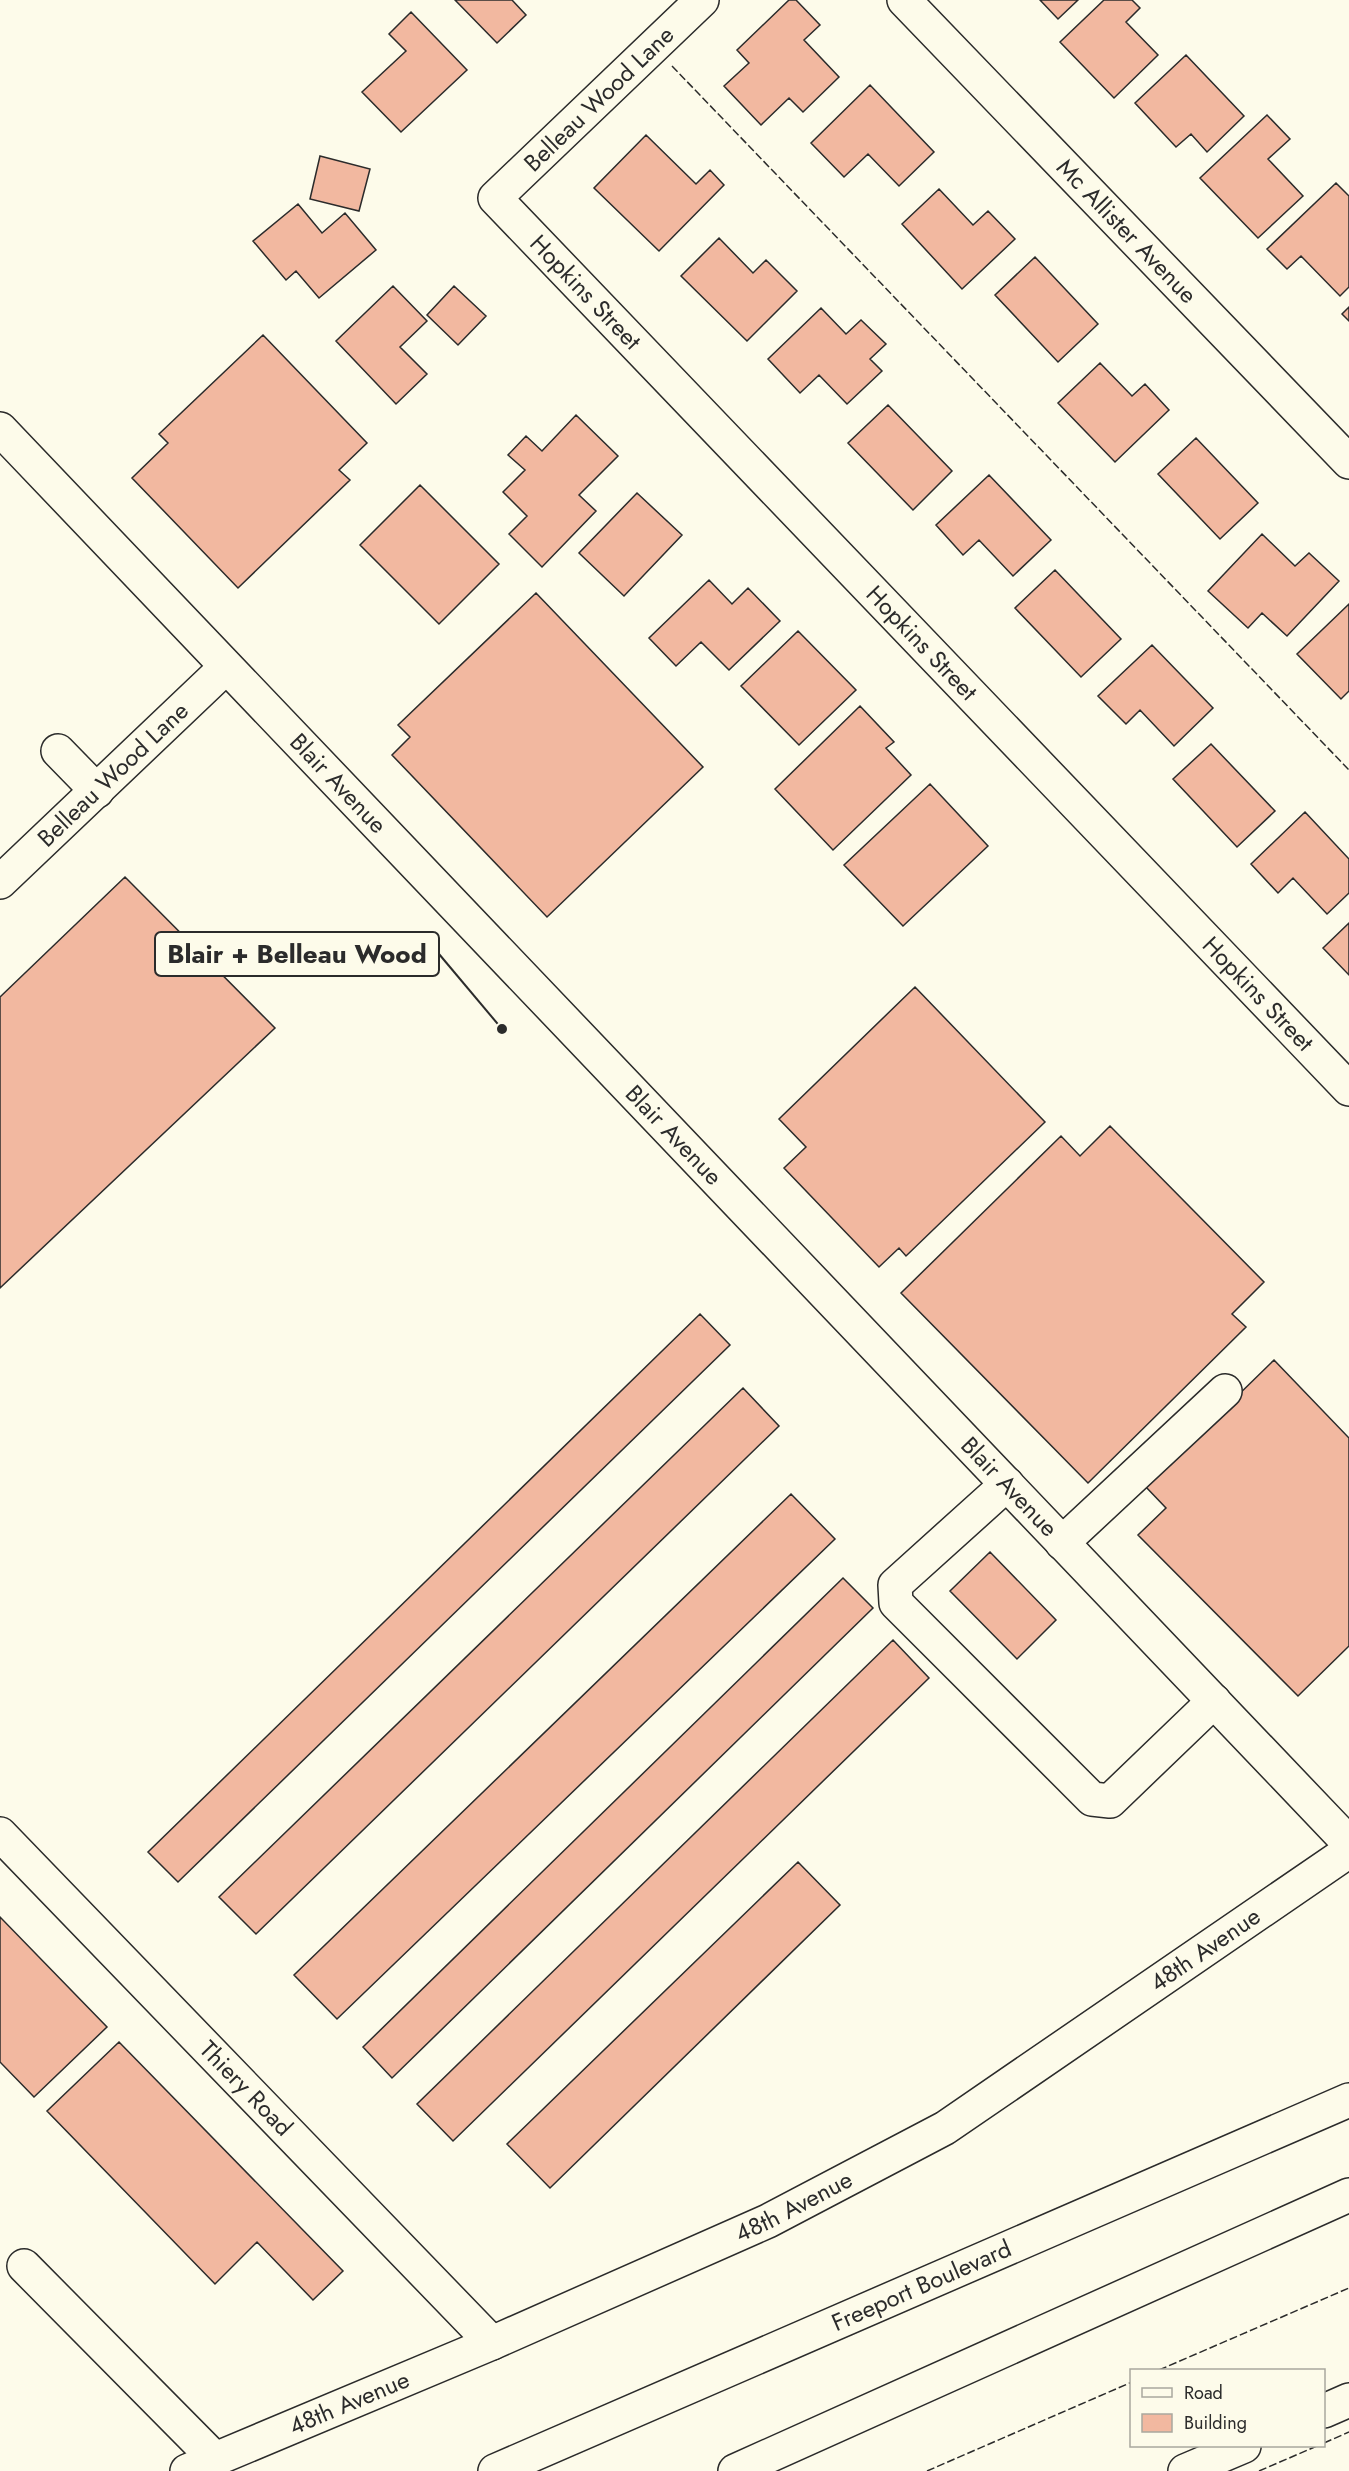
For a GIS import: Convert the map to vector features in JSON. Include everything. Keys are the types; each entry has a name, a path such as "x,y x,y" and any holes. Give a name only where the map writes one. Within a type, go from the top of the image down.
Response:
{"street":[{"name":"Belleau Wood Lane","path":"495,198 702,0"},
{"name":"Mc Allister Avenue","path":"904,0 1349,462"},
{"name":"Hopkins Street","path":"495,198 1349,1089"},
{"name":"Blair Avenue","path":"0,429 1349,1843"},
{"name":"Belleau Wood Lane","path":"0,882 226,668"},
{"path":"58,751 97,790"},
{"path":"1062,1543 1225,1391"},
{"path":"1007,1485 895,1585 896,1603 1092,1799 1110,1800 1214,1701"},
{"name":"Thiery Road","path":"0,1834 492,2343"},
{"name":"48th Avenue","path":"201,2465 492,2343 768,2221 945,2128 1349,1851"},
{"name":"Freeport Boulevard","path":"495,2471 1349,2100"},
{"path":"735,2471 1349,2195"},
{"path":"24,2266 201,2465"},
{"path":"1325,2410 1349,2400"},
{"path":"1185,2471 1239,2447"}],"building":[{"path":"455,0 512,0 526,15 497,43"},
{"path":"789,0 796,0 820,25 804,40 839,77 803,112 789,98 761,125 724,86 749,63 737,50"},
{"path":"1040,0 1078,0 1058,19"},
{"path":"1104,0 1132,0 1140,8 1126,22 1158,55 1114,98 1060,42"},
{"path":"411,12 467,70 401,132 362,92 406,51 389,34"},
{"path":"1186,55 1244,116 1207,152 1191,134 1176,147 1135,103"},
{"path":"870,85 934,152 899,186 868,154 844,177 811,143"},
{"path":"1267,115 1290,139 1268,159 1303,196 1258,238 1200,178"},
{"path":"646,135 696,184 710,170 724,185 659,251 594,188"},
{"path":"320,156 370,169 359,211 310,199"},
{"path":"1336,183 1349,196 1349,287 1340,296 1301,256 1287,269 1267,249"},
{"path":"939,189 973,225 988,211 1015,239 962,289 902,224"},
{"path":"298,204 322,233 345,213 376,250 319,298 296,271 286,280 253,241"},
{"path":"719,238 753,273 766,260 797,291 747,341 681,276"},
{"path":"1035,257 1098,324 1058,362 995,295"},
{"path":"393,286 427,321 400,347 427,374 396,404 336,341"},
{"path":"454,286 486,316 458,345 427,315"},
{"path":"1349,307 1349,321 1342,314"},
{"path":"821,308 846,334 861,320 886,344 870,359 882,371 847,404 819,375 800,393 768,359"},
{"path":"263,335 367,443 339,470 350,480 238,588 132,478 168,443 159,434"},
{"path":"1100,363 1132,396 1145,384 1169,410 1115,462 1058,403"},
{"path":"888,405 952,471 913,510 848,443"},
{"path":"576,415 618,456 579,495 596,511 542,567 509,534 527,516 503,492 525,470 508,455 526,436 542,451"},
{"path":"1196,438 1258,503 1220,539 1158,474"},
{"path":"989,475 1051,540 1013,576 979,540 963,555 936,525"},
{"path":"420,485 499,564 439,624 360,545"},
{"path":"637,493 682,535 624,596 579,553"},
{"path":"1262,534 1295,566 1309,553 1339,581 1287,636 1262,613 1248,628 1208,591"},
{"path":"1055,570 1121,639 1081,677 1015,608"},
{"path":"709,580 732,604 748,588 780,621 729,670 701,642 676,666 649,638"},
{"path":"536,593 703,767 547,917 392,755 410,737 398,725"},
{"path":"1349,604 1349,691 1341,699 1297,654"},
{"path":"798,631 856,690 799,745 741,686"},
{"path":"1152,645 1213,708 1174,746 1140,710 1126,724 1098,696"},
{"path":"860,706 894,742 886,748 911,775 833,850 775,789"},
{"path":"1211,744 1275,811 1237,847 1173,779"},
{"path":"930,784 988,846 903,926 844,865"},
{"path":"1305,812 1349,859 1349,893 1327,914 1293,878 1278,893 1251,864"},
{"path":"125,877 275,1028 0,1288 0,997"},
{"path":"1349,923 1349,975 1323,948"},
{"path":"915,987 1045,1122 906,1256 899,1248 879,1267 784,1168 806,1147 779,1119"},
{"path":"1110,1126 1264,1282 1232,1314 1246,1327 1088,1483 901,1293 1061,1136 1080,1156"},
{"path":"700,1314 730,1345 178,1882 148,1852"},
{"path":"1274,1360 1349,1438 1349,1646 1298,1696 1138,1535 1166,1508 1145,1486"},
{"path":"743,1388 779,1426 256,1934 219,1897"},
{"path":"791,1494 835,1539 337,2019 294,1975"},
{"path":"990,1552 1056,1620 1017,1659 950,1591"},
{"path":"843,1578 873,1608 392,2078 363,2047"},
{"path":"893,1640 929,1678 453,2141 417,2104"},
{"path":"798,1862 840,1905 550,2188 507,2144"},
{"path":"0,1917 107,2027 34,2097 0,2062"},
{"path":"119,2042 343,2271 313,2300 257,2242 215,2284 47,2111"}],"fence":[{"path":"672,66 1349,770"},
{"path":"1161,2369 1349,2288"},
{"path":"927,2471 1130,2383"},
{"path":"1325,2443 1349,2432"},
{"path":"1259,2471 1315,2447"}],"place":[{"name":"Blair + Belleau Wood","path":"502,1029"}]}
